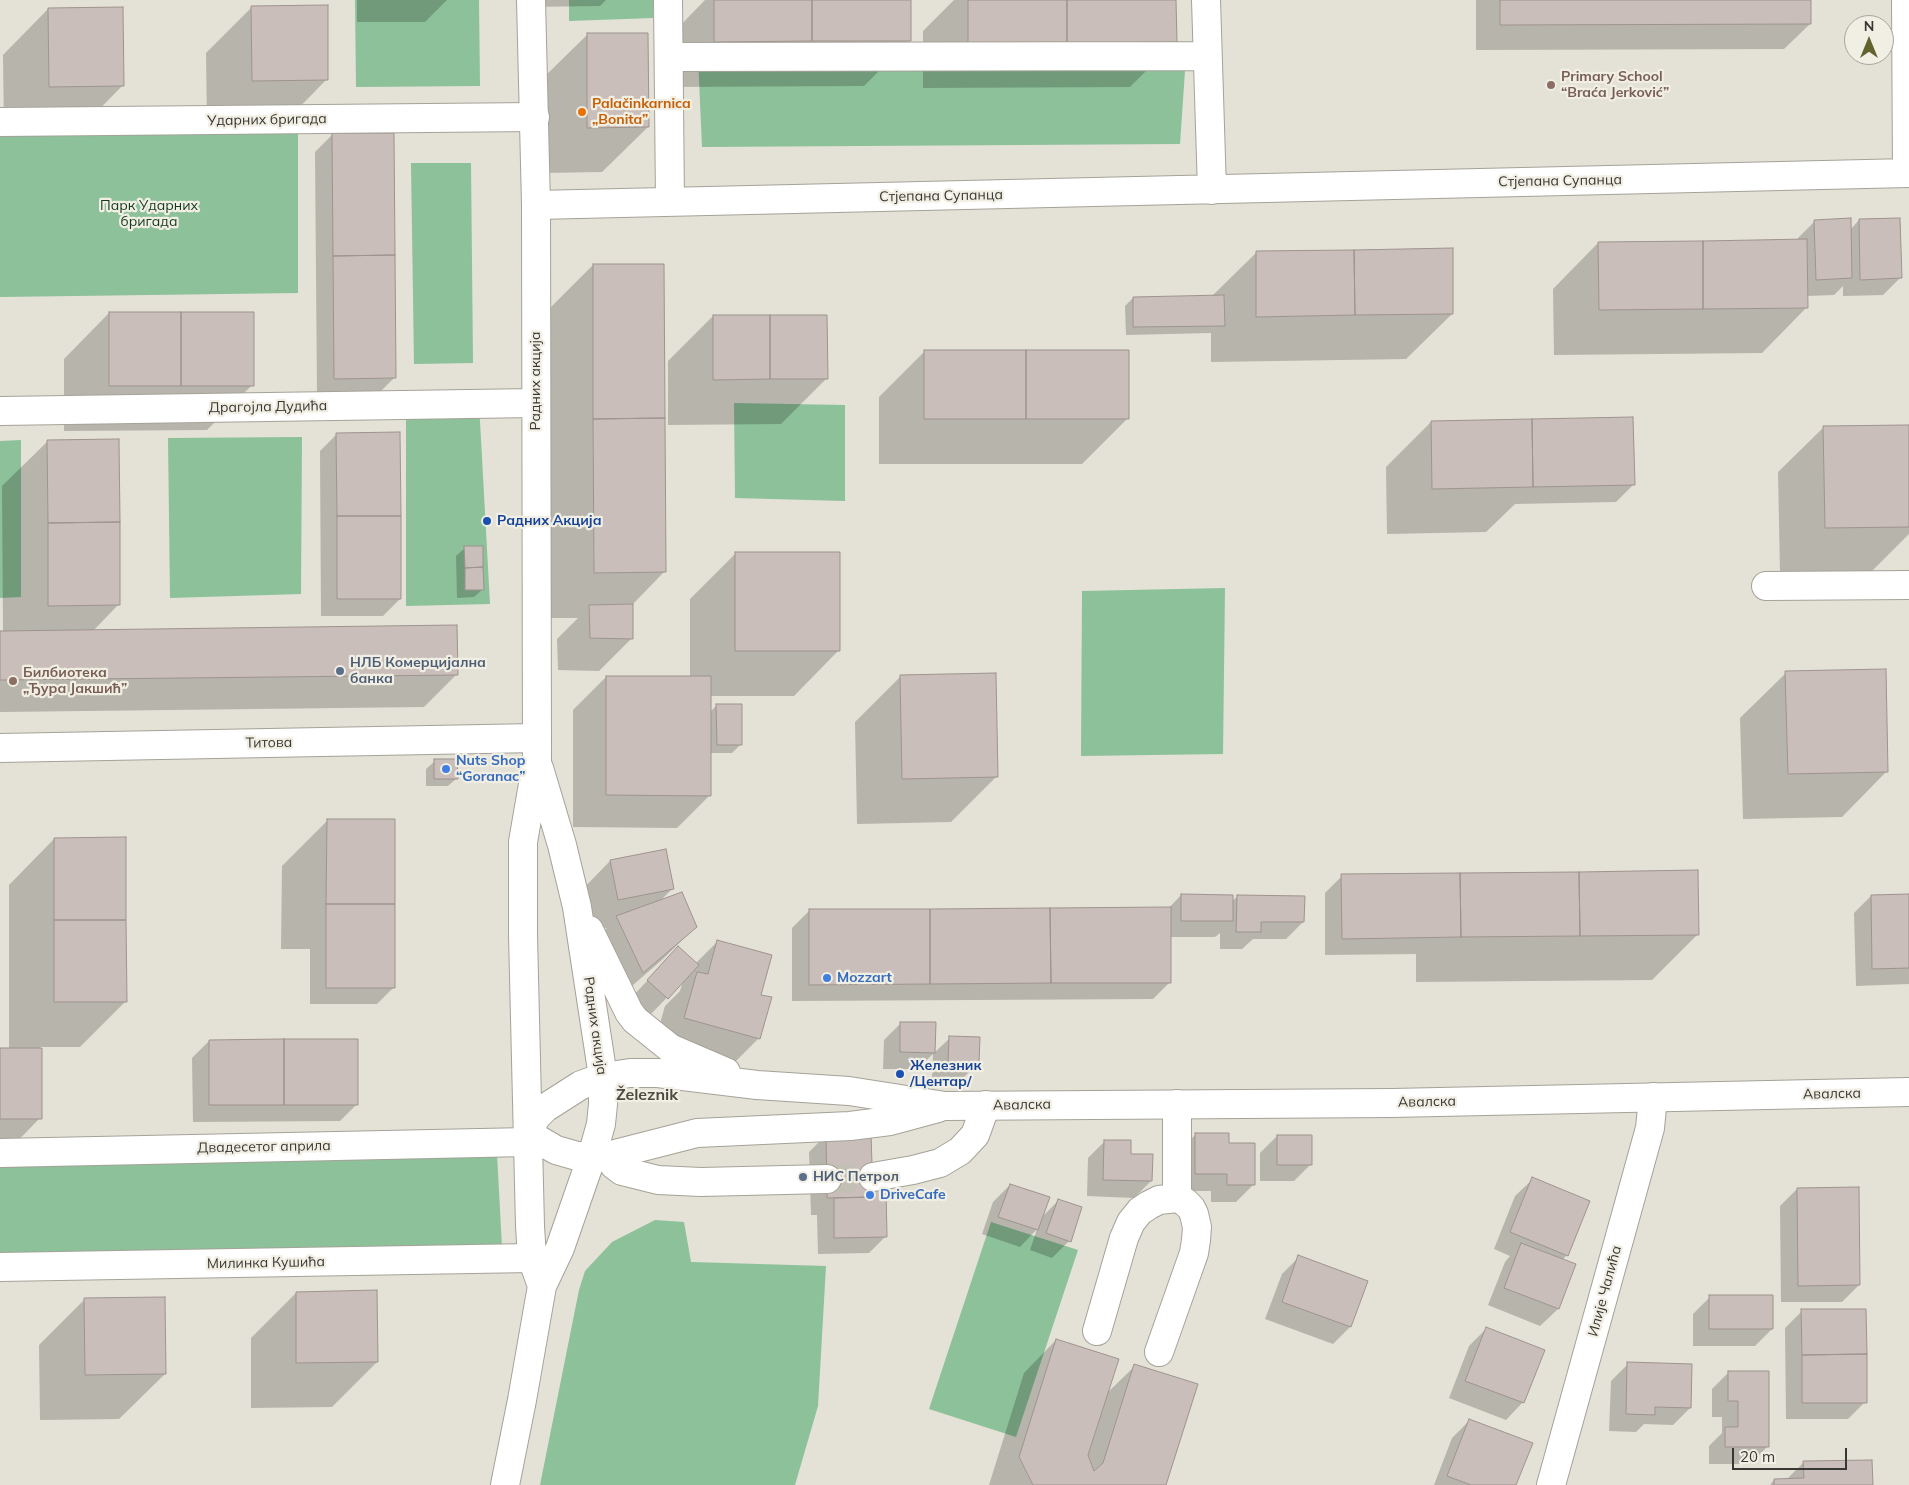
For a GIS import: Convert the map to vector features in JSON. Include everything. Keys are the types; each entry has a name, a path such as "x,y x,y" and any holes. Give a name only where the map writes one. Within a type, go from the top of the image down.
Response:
{"street":[{"name":"Радних акција","path":"531,0 536,205 538,750 523,842 524,1008 532,1258 542,1286"},
{"path":"668,0 670,202"},
{"path":"1206,0 1212,190"},
{"path":"1906,0 1908,41 1908,173"},
{"path":"669,57 1207,56"},
{"name":"Ударних бригада","path":"0,122 535,117"},
{"name":"Стјепана Супанца","path":"536,205 1908,173"},
{"name":"Драгојла Дудића","path":"0,412 536,403"},
{"path":"1766,586 1909,585"},
{"name":"Титова","path":"0,748 538,750"},
{"name":"Радних акција","path":"505,1485 542,1286 600,1156 604,1104 603,1077 577,907 538,750"},
{"path":"577,907 629,1012 635,1020 670,1048 757,1085"},
{"name":"Авалска","path":"945,1106 890,1121 850,1126 697,1133 600,1156 577,1156 556,1150 528,1137 538,1116 545,1108 581,1085 603,1077 630,1073 658,1073 757,1085 849,1091 945,1106 1401,1102 1909,1092"},
{"name":"Илије Чалића","path":"1551,1485 1650,1128 1653,1097"},
{"path":"1176,1104 1176,1198"},
{"path":"873,1177 940,1163 960,1151 976,1134 986,1105"},
{"name":"Двадесетог априла","path":"0,1153 528,1137"},
{"path":"600,1156 622,1171 658,1180 701,1182 827,1179"},
{"path":"1097,1331 1124,1238 1131,1222 1140,1211 1149,1205 1159,1200 1176,1198 1191,1208 1197,1227 1196,1240 1194,1253 1159,1352"},
{"name":"Милинка Кушића","path":"0,1267 532,1258"}],"green space":[{"path":"355,0 479,0 480,86 356,87"},
{"path":"569,0 653,0 653,18 569,21"},
{"path":"1186,56 1180,144 702,147 698,57"},
{"name":"Парк Ударних бригада","path":"298,131 298,293 0,297 0,134"},
{"path":"411,163 471,163 473,363 414,364"},
{"path":"479,403 490,604 406,606 406,406"},
{"path":"734,403 845,405 845,501 735,498"},
{"path":"302,437 301,594 170,598 168,438"},
{"path":"21,440 21,597 0,598 0,441"},
{"path":"1225,588 1223,754 1081,756 1082,591"},
{"path":"497,1154 502,1247 0,1258 0,1166"},
{"path":"655,1220 684,1222 691,1262 826,1266 818,1406 795,1485 540,1485 579,1290 585,1271 612,1242"},
{"path":"991,1222 1078,1250 1016,1437 929,1409"}],"building":[{"path":"714,0 812,0 812,41 714,42"},
{"path":"812,0 911,0 911,41 812,41"},
{"path":"968,0 1067,0 1067,43 968,44"},
{"path":"1067,0 1176,0 1177,42 1067,43"},
{"path":"1500,0 1811,0 1811,24 1500,25"},
{"path":"328,5 328,80 252,81 251,6"},
{"path":"123,7 124,86 49,87 48,8"},
{"path":"587,33 648,33 649,127 587,128"},
{"path":"332,133 394,133 395,255 333,256"},
{"path":"1851,218 1852,278 1816,280 1814,220"},
{"path":"1900,218 1902,278 1860,280 1859,219"},
{"path":"1807,239 1808,308 1703,309 1703,241"},
{"path":"1703,241 1703,309 1599,310 1598,242"},
{"path":"1453,248 1453,314 1355,315 1354,250"},
{"path":"1354,250 1355,315 1256,317 1256,251"},
{"path":"395,255 396,378 334,379 333,256"},
{"path":"593,264 664,264 665,418 593,419"},
{"path":"1224,295 1225,326 1133,327 1133,297"},
{"path":"109,312 181,312 181,386 109,386"},
{"path":"181,312 254,312 254,386 181,386"},
{"path":"713,315 770,315 770,379 713,380"},
{"path":"770,315 827,315 828,379 770,379"},
{"path":"924,350 1026,350 1026,419 924,419"},
{"path":"1026,350 1129,350 1129,419 1026,419"},
{"path":"1633,417 1635,485 1533,487 1532,419"},
{"path":"665,418 666,572 594,573 593,419"},
{"path":"1532,419 1533,487 1432,489 1431,421"},
{"path":"1909,425 1909,527 1825,528 1823,426"},
{"path":"400,432 401,516 337,516 336,433"},
{"path":"119,439 120,522 48,523 47,440"},
{"path":"337,516 401,516 401,599 337,599"},
{"path":"120,522 120,605 48,606 48,523"},
{"path":"464,546 483,546 483,567 465,568"},
{"path":"735,552 840,552 840,651 735,651"},
{"path":"483,567 484,590 465,590 465,568"},
{"path":"633,604 633,639 590,638 589,605"},
{"path":"457,625 458,675 0,680 0,631"},
{"path":"1886,669 1888,772 1788,774 1785,671"},
{"path":"996,673 998,777 902,779 900,675"},
{"path":"606,676 711,676 711,796 606,795"},
{"path":"716,704 742,704 742,745 717,745"},
{"name":"Nuts Shop “Goranac”","path":"434,759 457,759 458,779 434,779"},
{"path":"327,819 395,819 395,904 326,904"},
{"path":"126,837 126,920 54,920 54,838"},
{"path":"666,849 674,889 618,900 610,860"},
{"path":"1698,870 1699,935 1580,936 1579,872"},
{"path":"1579,872 1580,936 1461,937 1460,873"},
{"path":"1460,873 1461,937 1342,939 1341,874"},
{"path":"682,892 697,927 643,973 616,916"},
{"path":"1181,894 1233,895 1233,921 1181,921"},
{"path":"1909,894 1909,968 1872,969 1871,895"},
{"path":"1237,895 1305,896 1304,922 1261,922 1261,932 1236,932"},
{"path":"326,904 395,904 395,988 326,988"},
{"path":"1171,907 1171,983 1051,983 1050,908"},
{"path":"1050,908 1051,983 930,984 930,909"},
{"path":"809,909 930,909 930,984 809,985"},
{"path":"54,920 126,920 127,1002 54,1002"},
{"path":"717,940 772,955 761,995 772,997 760,1039 684,1018 697,972 708,974"},
{"path":"678,946 699,965 668,999 647,980"},
{"path":"900,1022 936,1022 935,1053 900,1052"},
{"path":"949,1036 980,1037 979,1063 948,1062"},
{"path":"284,1039 358,1039 358,1105 284,1105"},
{"path":"284,1039 284,1105 209,1105 209,1040"},
{"path":"0,1048 42,1048 42,1119 0,1119"},
{"path":"871,1133 873,1197 827,1198 826,1134"},
{"path":"1195,1133 1229,1133 1229,1143 1255,1143 1255,1185 1227,1185 1227,1174 1195,1174"},
{"path":"1277,1135 1312,1135 1312,1165 1277,1165"},
{"path":"1104,1140 1131,1140 1131,1154 1153,1154 1152,1181 1103,1180"},
{"path":"1532,1177 1590,1201 1568,1256 1510,1232"},
{"path":"1010,1184 1050,1197 1038,1230 998,1217"},
{"path":"1859,1187 1860,1285 1798,1286 1797,1188"},
{"path":"873,1188 886,1188 887,1237 834,1238 834,1198 873,1197"},
{"path":"1058,1199 1082,1207 1071,1242 1046,1233"},
{"path":"1521,1243 1576,1264 1559,1309 1504,1288"},
{"path":"1298,1255 1368,1281 1351,1327 1282,1302"},
{"path":"377,1290 378,1362 296,1363 296,1292"},
{"path":"1709,1295 1773,1295 1773,1329 1709,1329"},
{"path":"165,1297 166,1374 85,1375 84,1298"},
{"path":"1801,1309 1866,1309 1867,1354 1802,1355"},
{"path":"1486,1327 1545,1350 1524,1403 1465,1381"},
{"path":"1056,1339 1119,1359 1088,1455 1094,1471 1103,1463 1134,1364 1198,1384 1166,1485 1033,1485 1019,1457"},
{"path":"1867,1354 1867,1403 1802,1403 1802,1355"},
{"path":"1627,1362 1692,1364 1691,1408 1655,1407 1655,1415 1626,1414"},
{"path":"1728,1371 1769,1371 1769,1447 1725,1447 1725,1427 1738,1427 1738,1401 1728,1401"},
{"path":"1469,1419 1533,1443 1516,1485 1471,1485 1447,1476"},
{"path":"1872,1460 1873,1485 1774,1485 1774,1479 1804,1478 1803,1461"}],"tunnel":[{"path":"827,1179 873,1177"}],"place":[{"name":"Primary School “Braća Jerković”","path":"1551,85"},
{"name":"Palačinkarnica „Bonita”","path":"582,112"},
{"name":"Радних Акција","path":"487,521"},
{"name":"НЛБ Комерцијална банка","path":"340,671"},
{"name":"Билбиотека „Ђура Јакшић”","path":"13,681"},
{"name":"Nuts Shop “Goranac”","path":"446,769"},
{"name":"Mozzart","path":"827,978"},
{"name":"Железник /Центар/","path":"900,1074"},
{"name":"НИС Петрол","path":"803,1177"},
{"name":"DriveCafe","path":"870,1195"}],"district":[{"name":"Železnik","path":"647,1095"}]}
